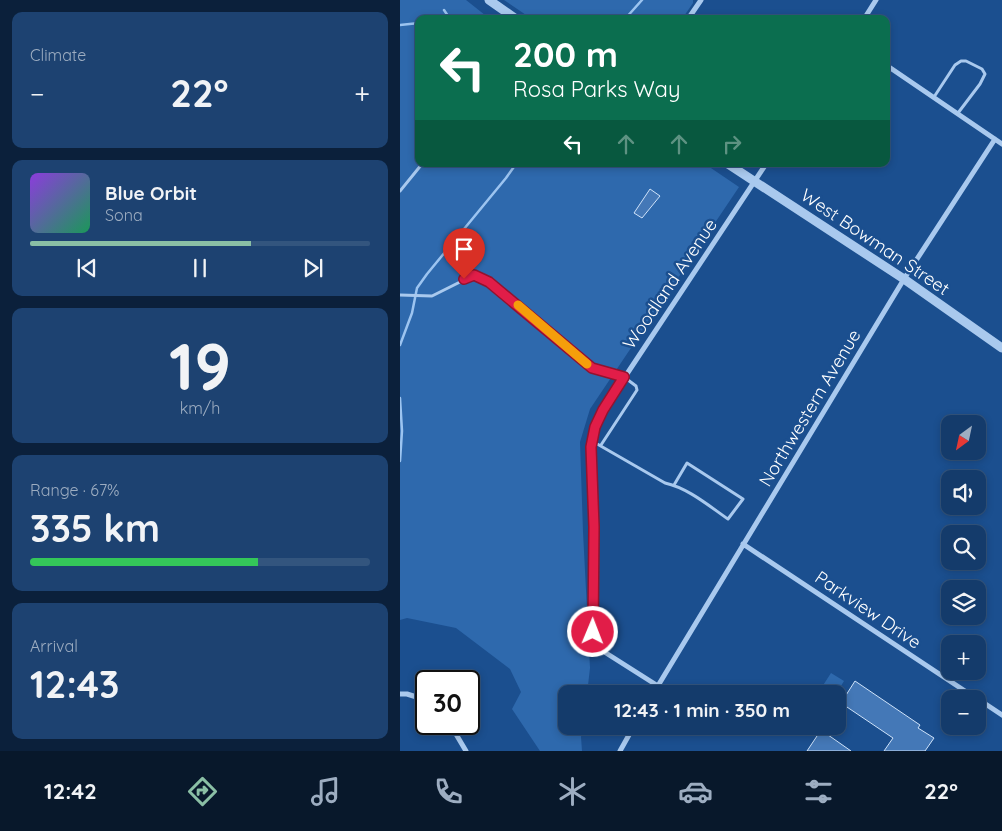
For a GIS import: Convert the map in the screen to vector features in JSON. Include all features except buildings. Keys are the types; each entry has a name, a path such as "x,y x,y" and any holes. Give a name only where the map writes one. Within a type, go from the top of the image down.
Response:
{"street":[{"path":"489,0 510,15"},
{"path":"691,15 701,0"},
{"path":"867,15 876,0"},
{"path":"890,68 1002,144"},
{"name":"Northwestern Avenue","path":"659,685 904,279 995,139"},
{"name":"West Bowman Street","path":"733,167 904,279 1002,348"},
{"name":"Woodland Avenue","path":"656,685 606,653 598,643 593,632 592,441 595,427 603,410 764,167"},
{"name":"Parkview Drive","path":"743,544 963,690"},
{"path":"400,694 415,697"},
{"name":"Parkview Drive","path":"986,705 1002,716"},
{"path":"457,735 466,751"},
{"path":"620,751 629,735"}],"lane":[{"path":"934,97 956,65 961,61 966,61 982,69 985,74 980,84 958,113"},
{"path":"400,190 419,167"},
{"path":"400,295 432,296 474,275 496,287 592,368 624,377 636,386 637,390 600,445"},
{"path":"592,441 647,474 665,483 674,485 728,519 743,498 687,464 674,485"}],"shaded area":[{"path":"400,0 466,0 485,15 415,15 415,167 709,167 739,187 590,409 580,442 590,668 588,685 558,685 558,735 581,735 582,751 540,751 512,709 521,692 510,669 456,628 407,618 400,620"},
{"path":"504,0 693,0 685,15 526,15"},
{"path":"831,673 844,681 842,685 823,685"}],"waterway":[{"path":"629,15 642,0"},
{"path":"444,10 447,15"},
{"path":"400,25 415,23"},
{"path":"400,345 412,313 417,288 514,167"},
{"path":"400,398 402,431 400,461"}],"slow traffic":[{"path":"518,305 587,364"}],"route":[{"path":"464,279 474,275 489,282 592,368 624,377 603,410 595,427 591,447 591,489 594,527 593,632"}]}
